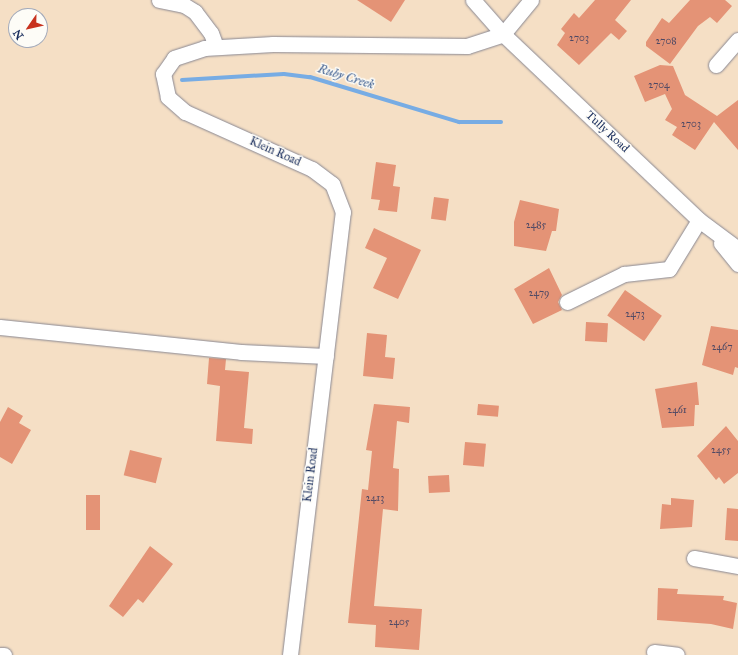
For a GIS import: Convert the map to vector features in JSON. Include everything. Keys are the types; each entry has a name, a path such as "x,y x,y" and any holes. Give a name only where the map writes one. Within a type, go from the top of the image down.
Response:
{"street":[{"path":"159,0 184,5 195,12 208,27 216,47"},
{"name":"Tully Road","path":"473,0 503,34 705,225 738,264"},
{"path":"503,34 531,0"},
{"name":"Klein Road","path":"290,655 343,212 332,184 312,169 185,112 168,97 163,74 174,58 216,47 273,44 466,46 503,34"},
{"path":"716,65 738,40"},
{"path":"567,302 624,274 669,269 705,225"},
{"name":"Tully Road","path":"705,225 738,249"},
{"path":"0,328 241,352 326,356"},
{"path":"694,558 738,566"},
{"path":"654,652 677,655"}],"building":[{"path":"357,0 405,0 391,22"},
{"path":"595,0 631,0 615,20 627,31 619,40 611,33 579,65 557,45 565,33 561,29 574,13 579,18"},
{"path":"690,0 725,0 732,6 717,23 710,17 698,26 670,64 646,46 646,42 662,18 669,23"},
{"path":"660,65 673,66 685,95 717,116 738,100 738,150 714,122 695,150 672,135 677,127 665,120 672,109 665,94 645,102 634,76"},
{"path":"376,162 396,165 393,186 400,187 397,212 378,210 380,200 371,199"},
{"path":"434,197 449,199 446,221 431,219"},
{"path":"520,200 559,209 556,231 552,231 546,251 514,246 514,222"},
{"path":"374,228 421,250 398,299 373,288 387,258 365,248"},
{"path":"549,268 562,295 558,302 562,310 533,324 514,289"},
{"path":"625,290 662,316 644,341 607,315"},
{"path":"586,322 608,323 607,342 585,341"},
{"path":"711,326 738,330 738,368 735,367 733,375 702,365"},
{"path":"367,333 387,335 385,357 395,358 393,379 363,376"},
{"path":"209,358 226,359 225,370 249,372 244,428 253,429 252,444 216,441 220,386 207,384"},
{"path":"697,382 699,405 695,405 694,426 662,428 655,389"},
{"path":"374,404 410,407 409,423 397,421 393,468 399,469 398,511 383,509 374,606 422,609 419,650 375,647 376,625 348,623 362,489 368,490 372,451 366,450"},
{"path":"478,404 499,406 498,417 477,415"},
{"path":"8,407 23,416 19,423 31,430 12,464 0,457 0,422"},
{"path":"726,426 738,441 738,473 724,484 719,477 716,480 697,456"},
{"path":"465,442 486,444 484,467 463,465"},
{"path":"130,450 162,458 156,483 124,475"},
{"path":"449,475 450,492 429,493 428,476"},
{"path":"86,495 100,495 100,530 86,530"},
{"path":"671,498 694,500 692,527 660,529 662,504 671,505"},
{"path":"727,508 738,509 738,541 725,540"},
{"path":"150,546 173,564 143,603 138,599 123,617 109,606"},
{"path":"658,588 678,589 677,594 724,596 723,600 737,603 733,629 711,624 657,620"}],"waterway":[{"name":"Ruby Creek","path":"182,80 284,74 310,77 459,122 501,122"}]}
